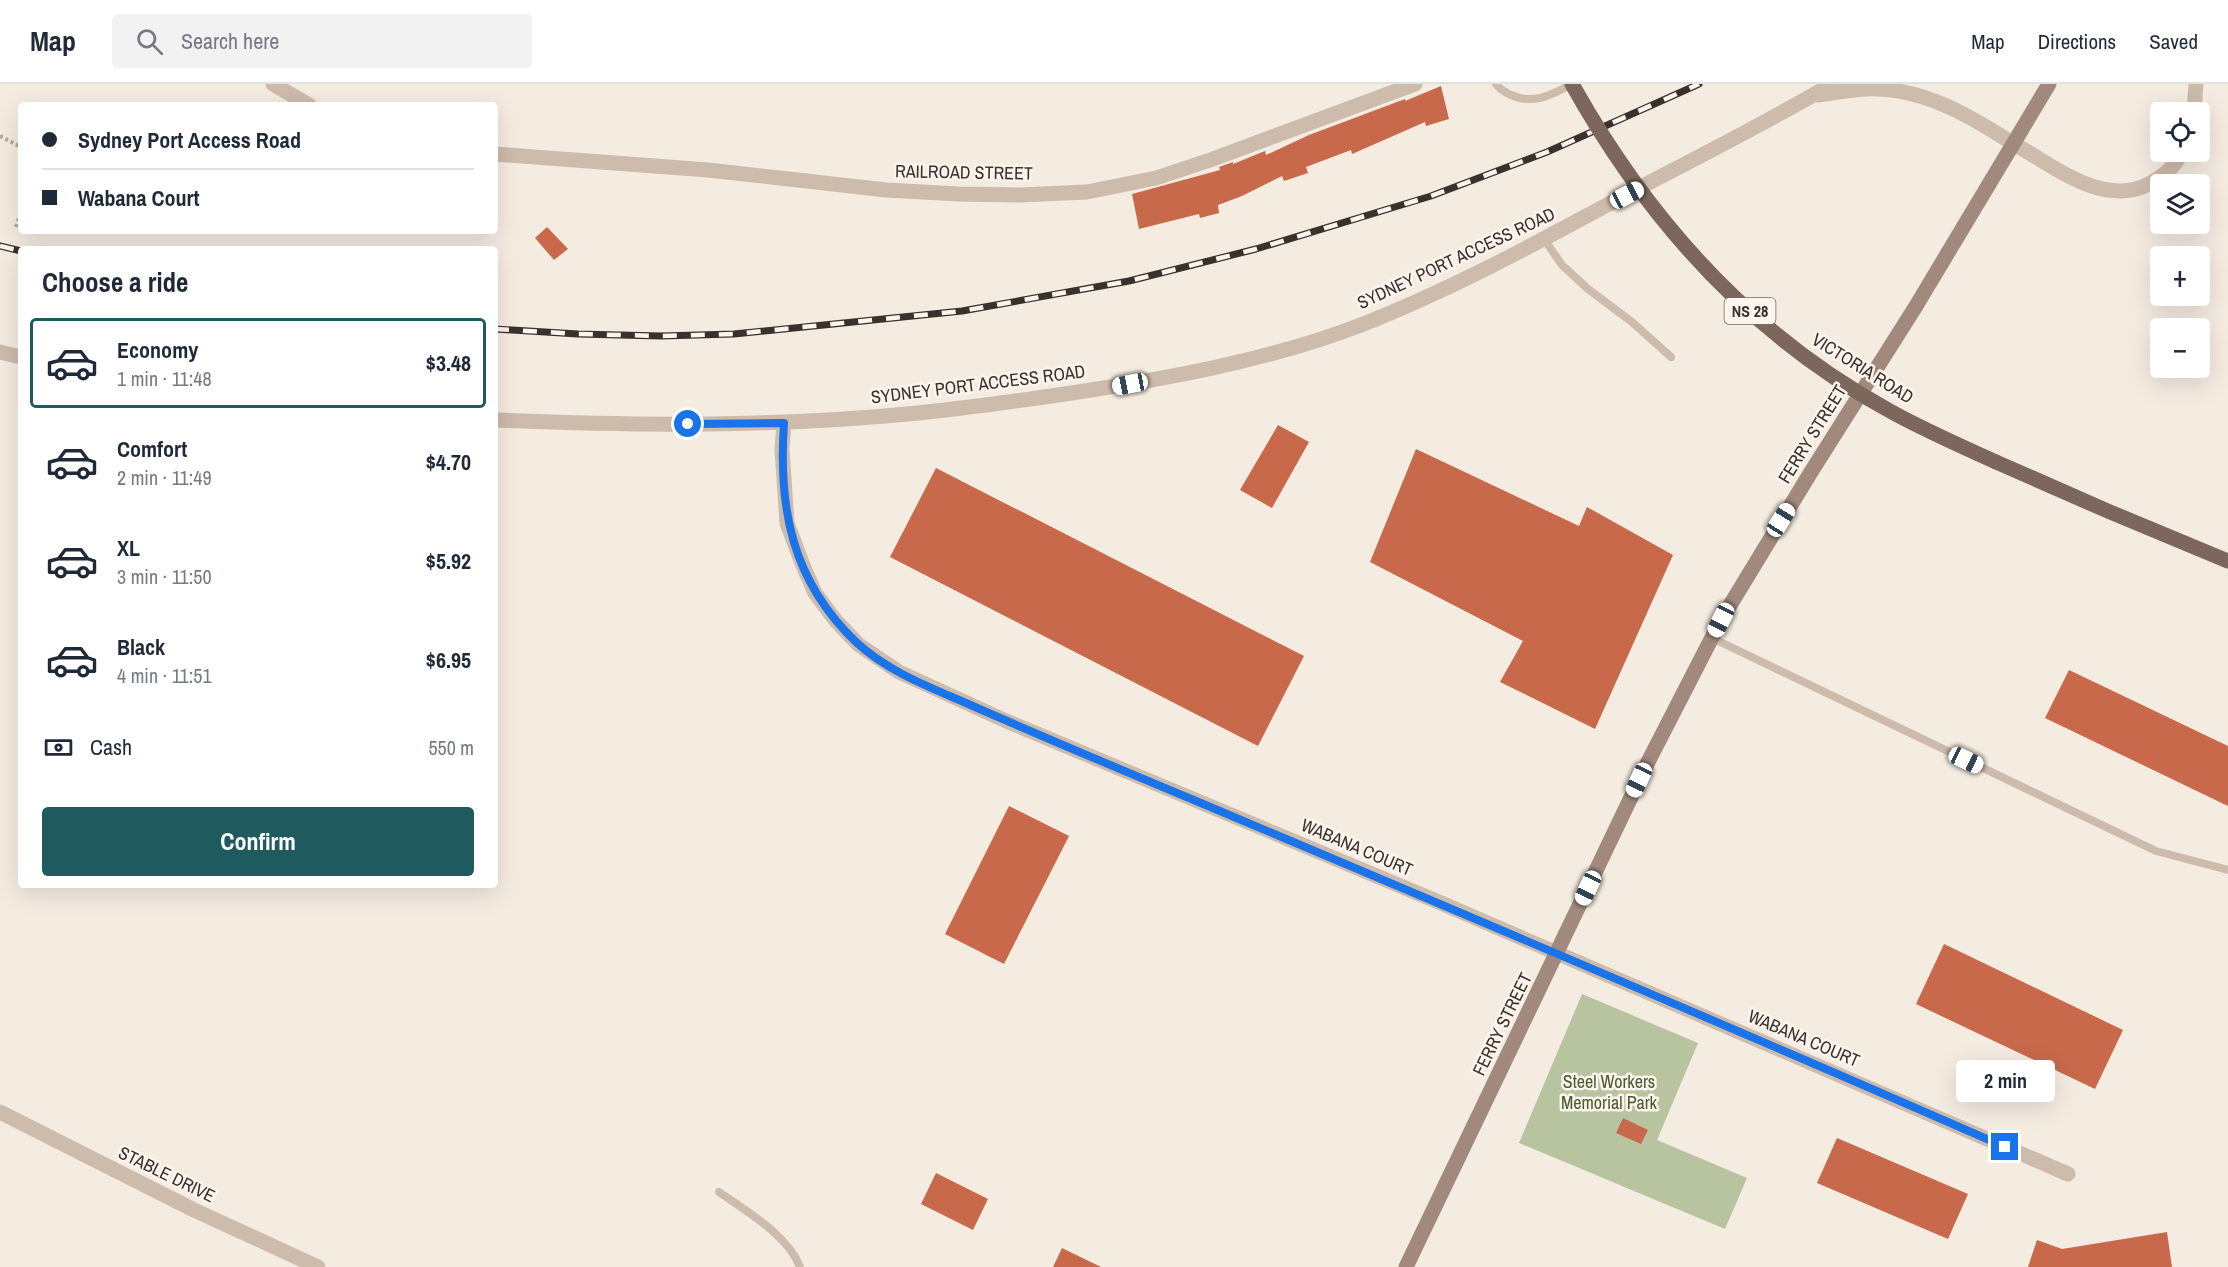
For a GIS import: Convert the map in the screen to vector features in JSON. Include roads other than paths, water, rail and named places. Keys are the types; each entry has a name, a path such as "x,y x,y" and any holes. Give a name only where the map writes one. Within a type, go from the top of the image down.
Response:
{"main road":[{"name":"VICTORIA ROAD","path":"1572,84 1625,171 1662,220 1700,263 1743,305 1790,344 1837,378 1889,411 1996,462 2228,561"},
{"name":"FERRY STREET","path":"1406,1267 1647,764 1712,638 1771,536 1916,306 2049,84"}],"street":[{"path":"273,84 304,102"},
{"name":"RAILROAD STREET","path":"498,154 708,170 886,190 1020,195 1087,192 1156,178 1415,84"},
{"name":"SYDNEY PORT ACCESS ROAD","path":"498,420 578,424 784,423 918,413 1108,388 1272,353 1359,326 1448,287 1544,239 1832,84"},
{"path":"2195,102 2196,84"},
{"path":"1812,96 1878,88 1934,101 1968,115 2088,186 2113,192 2139,189 2163,177 2177,162"},
{"path":"0,352 18,356"},
{"name":"WABANA COURT","path":"784,423 783,473 788,523 801,563 815,593 836,621 859,645 899,672 1004,720 1558,953 2068,1174"},
{"name":"STABLE DRIVE","path":"0,1112 194,1210 318,1267"}],"lane":[{"path":"1496,84 1500,90 1522,100 1548,97 1572,84"},
{"path":"1544,239 1562,265 1671,357"},
{"path":"1712,638 2156,851 2228,870"},
{"path":"719,1192 766,1225 796,1257 800,1267"}],"railway":[{"path":"498,329 661,336 734,334 962,311 1129,281 1256,249 1431,196 1547,152 1699,84"},
{"path":"0,246 18,250"}],"park label":[{"name":"Steel Workers Memorial Park","path":"1609,1091"}]}
